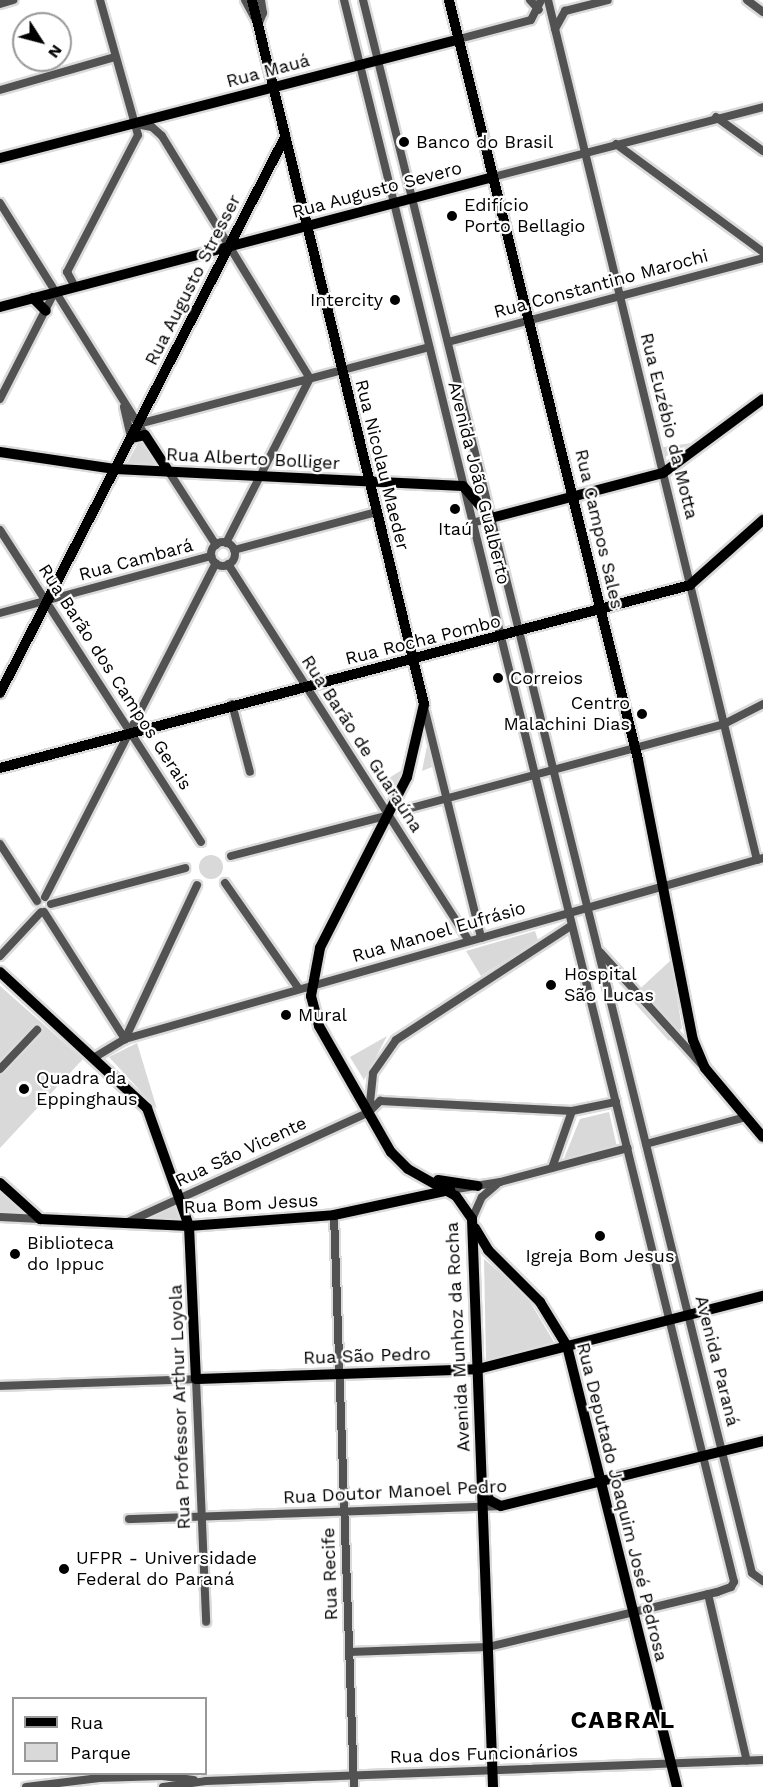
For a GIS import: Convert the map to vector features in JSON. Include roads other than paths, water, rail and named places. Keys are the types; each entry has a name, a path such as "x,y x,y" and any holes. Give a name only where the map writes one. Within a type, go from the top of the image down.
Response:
{"main road":[{"name":"Rua Nicolau Maeder","path":"252,0 424,704"},
{"name":"Rua Campos Sales","path":"449,0 531,320 635,747 665,886 690,1029 705,1068 763,1137"},
{"name":"Rua Mauá","path":"0,158 459,39"},
{"name":"Rua Augusto Stresser","path":"0,693 285,137"},
{"name":"Rua Augusto Severo","path":"0,307 493,177"},
{"path":"33,298 46,311"},
{"path":"463,486 491,518 663,473 763,399"},
{"path":"131,438 145,435 169,472"},
{"name":"Rua Alberto Bolliger","path":"0,452 115,469 463,486"},
{"path":"150,471 162,461"},
{"name":"Rua Rocha Pombo","path":"0,768 232,704 413,661 690,585 763,520"},
{"path":"369,1112 319,1026 312,986 320,948 388,815 415,754 424,704"},
{"path":"0,972 95,1058"},
{"name":"Rua Professor Arthur Loyola","path":"95,1058 145,1103 189,1226 196,1379"},
{"name":"Avenida Munhoz da Rocha","path":"369,1112 396,1159 450,1190 472,1219 493,1787"},
{"path":"429,1178 478,1186"},
{"path":"0,1183 40,1219"},
{"name":"Rua Bom Jesus","path":"40,1219 189,1226 334,1215 450,1190"},
{"name":"Rua Deputado Joaquim José Pedrosa","path":"472,1219 483,1245 540,1302 567,1346 677,1787"},
{"name":"Rua São Pedro","path":"196,1379 478,1369 763,1296"},
{"name":"Rua Doutor Manoel Pedro","path":"501,1506 763,1441"},
{"path":"481,1459 488,1497 501,1506"}],"street":[{"path":"0,4 14,0"},
{"path":"75,287 67,272 136,140 100,0"},
{"path":"245,0 258,25"},
{"path":"258,25 263,13 261,0"},
{"name":"Avenida João Gualberto","path":"344,0 472,523 552,770 646,1144"},
{"name":"Avenida João Gualberto","path":"363,0 491,518 534,775 628,1148"},
{"path":"530,0 539,10 546,1 565,11 608,0"},
{"path":"747,0 763,12"},
{"name":"Rua Euzébio da Motta","path":"546,1 555,30 724,724 760,859"},
{"name":"Rua Mauá","path":"459,39 531,20 539,10"},
{"path":"555,30 565,11"},
{"path":"0,90 115,57"},
{"name":"Rua Augusto Severo","path":"493,177 716,117 763,107"},
{"path":"716,117 763,152"},
{"path":"133,124 152,127 162,136 310,378"},
{"path":"616,144 763,252"},
{"path":"0,203 54,293 145,435"},
{"name":"Rua Constantino Marochi","path":"448,342 763,258"},
{"path":"0,399 54,293"},
{"path":"138,424 429,347"},
{"path":"226,543 310,378"},
{"path":"115,387 126,414 131,438"},
{"path":"0,956 42,912 44,901 213,560 216,545 169,472"},
{"path":"234,550 377,512"},
{"path":"472,523 491,518"},
{"name":"Rua Barão dos Campos Gerais","path":"0,530 201,842"},
{"path":"216,545 226,543"},
{"path":"226,543 234,550"},
{"path":"213,560 228,564 234,550"},
{"name":"Rua Cambará","path":"0,613 213,560"},
{"name":"Rua Barão de Guaraúna","path":"228,564 469,941"},
{"path":"232,704 250,772"},
{"name":"Rua Nicolau Maeder","path":"424,704 481,938"},
{"path":"411,808 724,724 763,704"},
{"path":"231,856 388,815"},
{"path":"0,844 44,901 42,912 125,1038"},
{"name":"Rua Manoel Eufrásio","path":"125,1038 760,859"},
{"path":"44,901 185,868"},
{"path":"225,883 299,989"},
{"path":"95,1058 125,1038 196,885"},
{"path":"459,925 467,926 476,917"},
{"path":"543,921 551,929 549,939"},
{"path":"369,1112 373,1073 396,1040 571,926"},
{"path":"597,949 705,1068"},
{"path":"0,1070 38,1029"},
{"name":"Rua São Vicente","path":"126,1223 369,1112 380,1101 572,1111 616,1102"},
{"path":"552,1168 572,1111"},
{"path":"646,1144 746,1117"},
{"name":"Avenida Paraná","path":"646,1144 752,1573 763,1581"},
{"name":"Avenida Paraná","path":"628,1148 705,1456 733,1586 712,1593"},
{"name":"Rua Bom Jesus","path":"450,1190 500,1182 628,1148"},
{"path":"472,1219 482,1197 500,1182"},
{"name":"Rua Recife","path":"334,1215 354,1787"},
{"name":"Rua Bom Jesus","path":"0,1217 40,1219"},
{"name":"Rua São Pedro","path":"0,1386 196,1379"},
{"name":"Rua Professor Arthur Loyola","path":"196,1379 206,1622"},
{"name":"Rua Doutor Manoel Pedro","path":"129,1519 501,1506"},
{"path":"349,1652 489,1647 712,1593 747,1761"},
{"name":"Rua dos Funcionários","path":"163,1787 206,1781 763,1760"},
{"name":"Rua dos Funcionários","path":"26,1787 99,1778 162,1776 206,1781"}],"place":[{"name":"Banco do Brasil","path":"404,142"},
{"name":"Edifício Porto Bellagio","path":"452,216"},
{"name":"Intercity","path":"395,300"},
{"name":"Itaú","path":"455,509"},
{"name":"Correios","path":"498,678"},
{"name":"Centro Malachini Dias","path":"642,714"},
{"name":"Hospital São Lucas","path":"551,985"},
{"name":"Mural","path":"286,1015"},
{"name":"Quadra da Eppinghaus","path":"24,1089"},
{"name":"Igreja Bom Jesus","path":"600,1236"},
{"name":"Biblioteca do Ippuc","path":"15,1254"},
{"name":"UFPR - Universidade Federal do Paraná","path":"64,1569"}],"district":[{"name":"CABRAL","path":"623,1721"}]}
